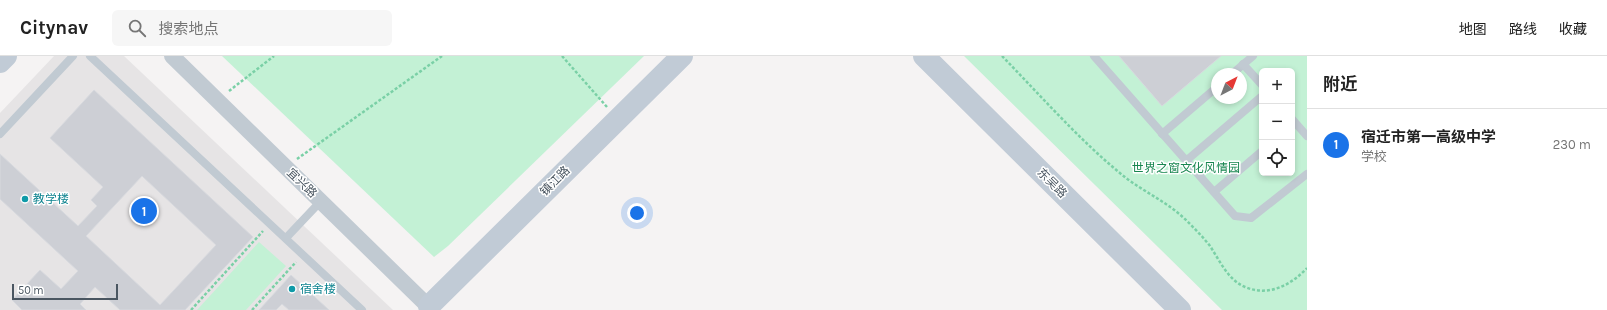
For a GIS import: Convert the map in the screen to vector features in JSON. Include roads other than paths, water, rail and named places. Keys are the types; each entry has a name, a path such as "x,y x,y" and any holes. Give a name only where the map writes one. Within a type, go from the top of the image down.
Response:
{"street":[{"path":"0,62 6,56"},
{"name":"宜兴路","path":"172,56 430,308"},
{"name":"镇江路","path":"430,308 682,56"},
{"name":"东吴路","path":"924,56 1180,310"},
{"name":"东吴路","path":"943,56 1194,310"}],"lane":[{"path":"0,134 73,56"},
{"path":"90,56 362,310"},
{"path":"1094,56 1162,134 1187,160 1234,216 1251,218 1307,174"},
{"path":"1239,68 1253,56"},
{"path":"1244,64 1259,82"},
{"path":"1162,134 1211,92"},
{"path":"1187,160 1259,99"},
{"path":"1295,124 1307,136"},
{"path":"1214,192 1259,154"},
{"path":"286,238 321,201"}],"place":[{"name":"教学楼","path":"25,199"},
{"name":"宿迁市第一高级中学","path":"144,211"},
{"name":"宿舍楼","path":"292,289"}],"park label":[{"name":"世界之窗文化风情园","path":"1186,168"}]}
